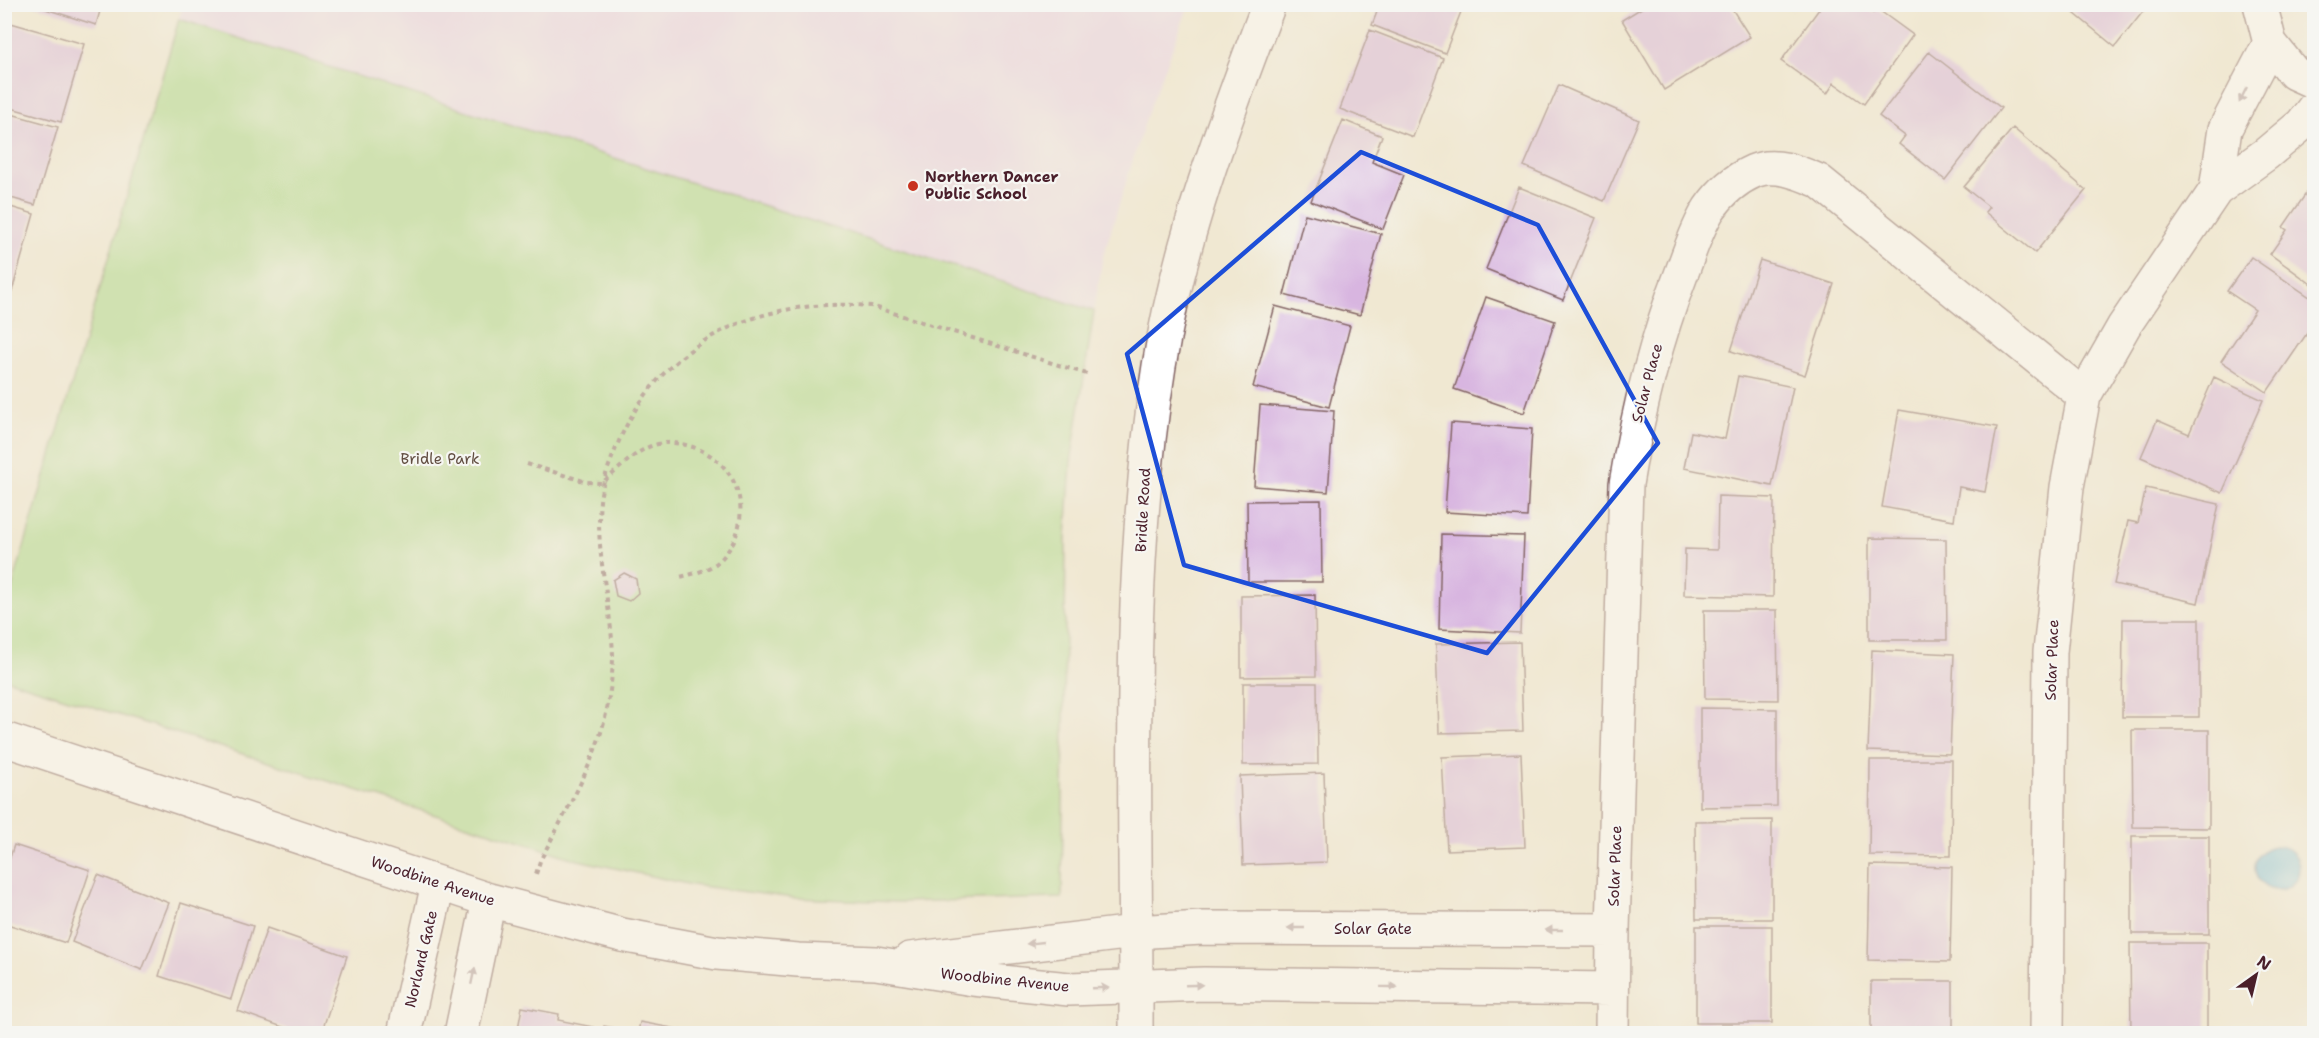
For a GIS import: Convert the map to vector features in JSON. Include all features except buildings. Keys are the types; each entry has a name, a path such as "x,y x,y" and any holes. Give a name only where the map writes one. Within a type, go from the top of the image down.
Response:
{"street":[{"name":"Bridle Road","path":"1136,1034 1134,753 1138,602 1147,455 1159,364 1189,236 1226,117 1269,4"},
{"path":"2260,4 2270,43 2294,73 2314,82"},
{"name":"Solar Place","path":"2216,190 2225,129 2270,43"},
{"name":"Solar Place","path":"2048,1034 2050,652 2067,487 2084,396 2124,326 2216,190 2266,154 2302,124 2314,108"},
{"name":"Solar Place","path":"1612,1034 1626,484 1638,413 1668,307 1699,229 1710,209 1731,184 1756,170 1789,169 1820,181 2084,396"},
{"name":"Woodbine Avenue","path":"4,739 438,884 622,935 717,953 798,960 876,963 973,979 1069,989 1136,987"},
{"name":"Norland Gate","path":"404,1034 438,884"},
{"path":"461,1034 489,900"},
{"name":"Solar Gate","path":"1134,932 1202,928 1613,930"},
{"name":"Woodbine Avenue","path":"876,963 1134,932"},
{"path":"1136,987 1204,984 1612,989"}],"path":[{"path":"540,861 591,761 607,708 613,656 600,542 600,500 605,480 628,421 650,390 676,362 705,340 739,322 775,311 806,305 838,303 871,306 1087,374"},
{"path":"527,464 587,482 601,483 642,451 658,444 688,444 716,458 728,470 740,495 742,508 740,523 728,550 717,562 704,571 680,577"}],"highlighted area":[{"path":"1361,152 1538,225 1658,443 1487,653 1184,565 1127,354"}],"shaded area":[{"name":"Northern Dancer Public School","path":"183,4 1189,5 1147,115 1103,256 1094,311 179,19"}],"green space":[{"name":"Bridle Park","path":"179,19 1094,311 1071,462 1066,537 1062,898 898,902 794,898 692,885 578,860 5,679 4,615"}],"water":[{"path":"2277,846 2292,853 2299,868 2292,883 2277,890 2262,883 2255,868 2262,853"}],"place":[{"name":"Northern Dancer Public School","path":"913,186"}]}
